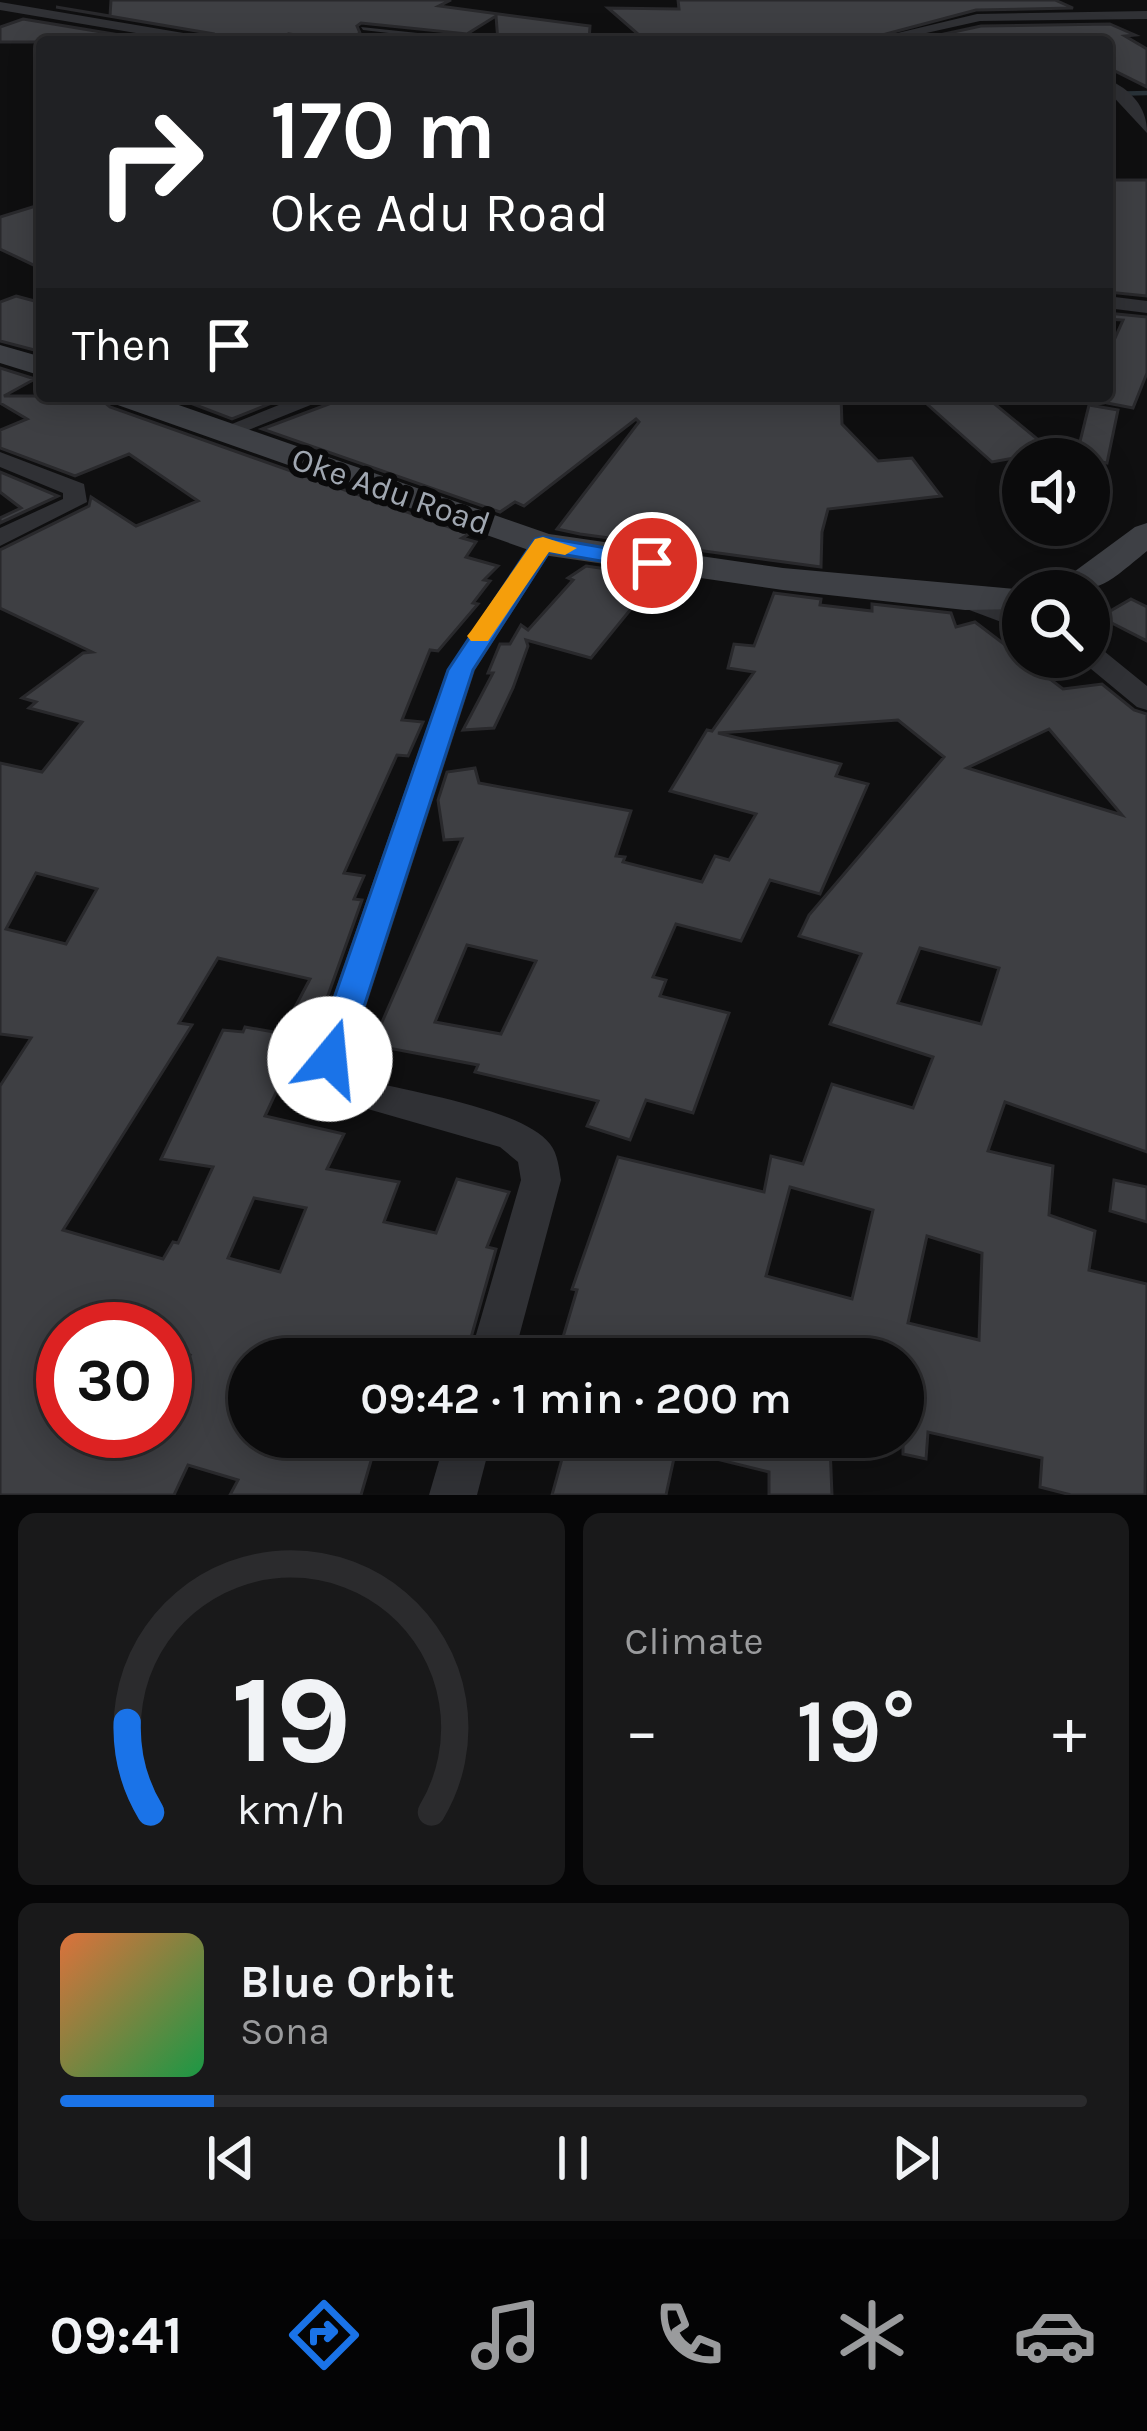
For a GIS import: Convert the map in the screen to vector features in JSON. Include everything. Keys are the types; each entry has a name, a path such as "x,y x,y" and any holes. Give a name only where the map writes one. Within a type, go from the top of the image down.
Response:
{"street":[{"path":"0,6 178,36"},
{"path":"961,8 1024,35"},
{"path":"896,36 981,18 1147,15"},
{"path":"1113,87 1147,128"},
{"path":"1113,303 1147,308"},
{"name":"Oke Adu Road","path":"140,402 543,544 688,568 965,599 1002,598"},
{"path":"223,432 306,402"},
{"path":"0,459 75,489 75,502 0,538"},
{"path":"1101,570 1147,533"},
{"path":"497,1338 541,1180 536,1154 512,1135 353,1091 336,1076 330,1059 460,670 543,544"},
{"path":"965,599 1002,614"},
{"path":"1110,670 1147,701"},
{"path":"453,1495 463,1458"}],"lane":[{"path":"363,28 432,36"}],"building":[{"path":"111,0 451,0 439,6 590,26 589,36 498,36 496,16 467,34 361,23 357,26 360,33 354,36 216,36 56,7 110,16"},
{"path":"678,0 1055,0 1073,8 976,10 878,36 640,36 608,8 679,9"},
{"path":"23,19 126,36 36,36 36,42 0,42 0,27"},
{"path":"1110,24 1135,35 1125,36 1147,49 1147,87 1113,70 1113,36 935,36 981,26"},
{"path":"1113,180 1147,180 1147,296 1113,293"},
{"path":"36,206 36,266 0,249 0,217"},
{"path":"16,296 36,301 36,350 0,341 0,302"},
{"path":"1113,314 1147,317 1147,373 1133,408 1107,403 1113,402 1113,342 1123,320 1113,319"},
{"path":"0,368 35,379 4,396 36,396 36,402 104,402 469,534 462,538 476,542 466,557 498,566 484,580 490,581 473,603 478,604 438,651 430,650 402,720 423,722 408,756 397,755 344,873 364,876 354,899 362,900 321,1015 294,1009 310,979 218,958 179,1023 192,1025 63,1230 163,1259 173,1242 178,1243 213,1167 161,1159 223,1030 243,1032 245,1027 302,1037 265,1116 344,1134 327,1169 399,1182 384,1222 436,1233 457,1179 509,1192 487,1247 496,1249 471,1338 228,1338 228,1458 372,1458 361,1495 230,1495 238,1480 188,1465 174,1495 0,1495 0,1086 31,1038 0,1034 0,763 42,772 82,722 29,708 36,702 22,698 83,653 92,652 0,608 0,550 89,506 91,497 136,526 198,501 129,454 75,476 0,448 0,430 27,419 0,403","holes":["36,873 97,889 66,944 6,929","254,1198 306,1208 280,1272 228,1258"]},
{"path":"188,402 274,402 232,419"},
{"path":"334,402 841,402 842,424 878,461 912,458 941,496 828,509 821,567 557,529 639,422 636,419 524,506 515,502 500,512 262,429"},
{"path":"925,402 992,402 1036,438 1002,438 1002,460 992,462"},
{"path":"1089,405 1118,410 1110,449 1110,438 1081,438"},
{"path":"0,472 58,496 0,523 0,518 21,508 0,492"},
{"path":"586,566 691,581 672,602 644,593 591,658 526,640 513,688 494,728 463,730 493,673 488,673 500,644 510,644 521,625 528,630 573,580 568,578"},
{"path":"774,593 872,611 872,604 951,613 956,627 975,622 1002,643 1002,678 1049,678 1063,689 1102,684 1134,710 1147,714 1147,1152 1005,1102 988,1151 1053,1166 1049,1215 1095,1231 1089,1270 1147,1284 1145,1495 1071,1495 1040,1487 1042,1458 928,1432 926,1459 921,1458 924,1338 563,1338 577,1290 572,1289 618,1157 764,1192 771,1156 803,1164 832,1084 913,1108 933,1057 830,1024 861,954 799,936 809,915 944,757 898,720 718,733 841,764 836,776 868,784 820,894 770,880 741,941 676,924 653,977 666,980 660,996 729,1013 693,1113 646,1100 630,1140 587,1126 598,1101 475,1072 478,1065 372,1045 462,839 444,840 438,800 447,772 475,768 479,783 631,811 616,856 625,857 623,862 702,882 715,856 729,860 756,814 670,791 707,730 712,731 754,672 728,668 734,644 754,646","holes":["1049,729 1122,815 967,768","467,945 536,961 501,1034 435,1022","920,948 999,968 981,1024 898,1003","790,1187 873,1210 852,1299 766,1276","927,1236 982,1253 979,1340 908,1323"]},
{"path":"1131,599 1147,607 1147,641 1110,622 1110,611"},
{"path":"1114,1180 1147,1187 1147,1222 1110,1211"},
{"path":"562,1458 674,1458 666,1495 552,1495"},
{"path":"712,1458 830,1458 832,1495 769,1495 769,1472"}],"waterway":[{"path":"1113,94 1147,93"}],"slow traffic":[{"path":"480,636 543,544 565,548"}],"route":[{"path":"330,1059 460,670 484,628 543,544 652,563"}]}
